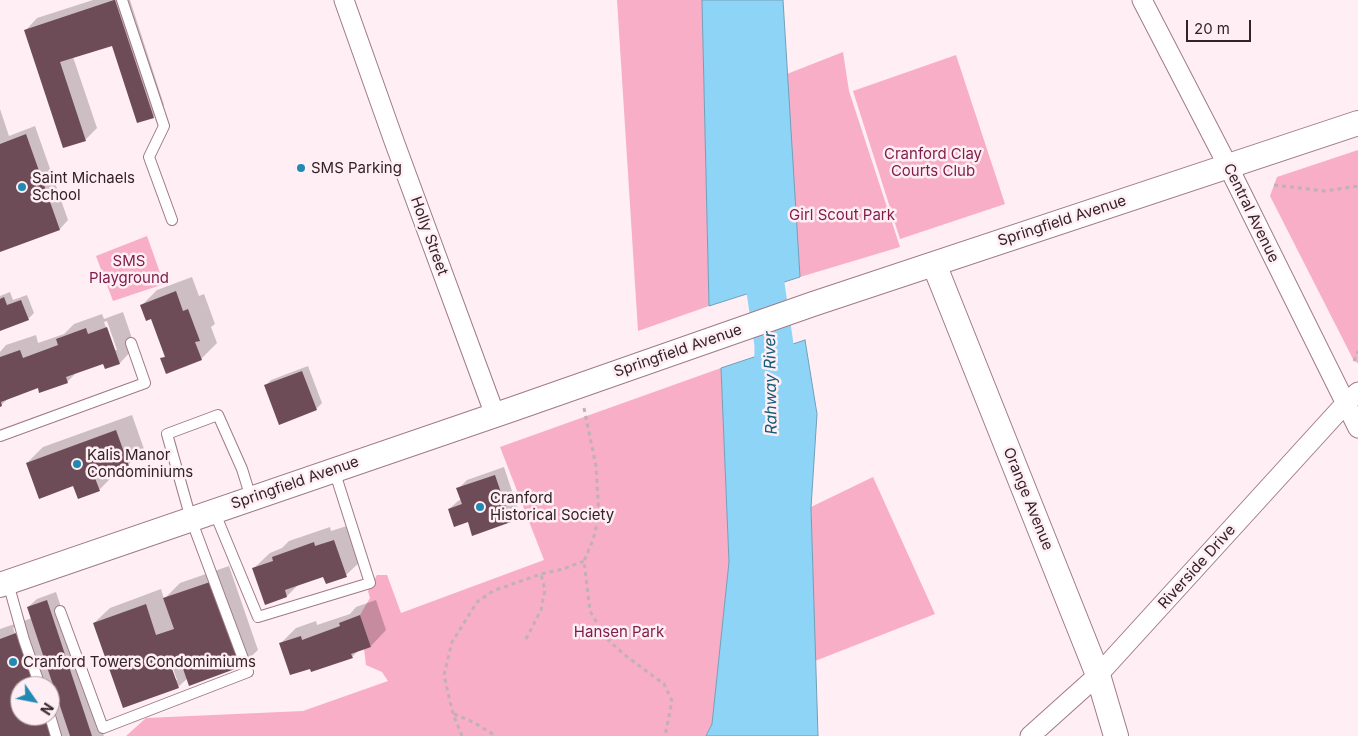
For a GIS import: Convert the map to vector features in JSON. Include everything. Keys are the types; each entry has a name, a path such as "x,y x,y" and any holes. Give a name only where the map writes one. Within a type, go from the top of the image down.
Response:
{"street":[{"name":"Holly Street","path":"344,0 495,415"},
{"name":"Central Avenue","path":"1142,0 1352,398 1358,428"},
{"name":"Springfield Avenue","path":"4,584 191,518 495,415 723,334 1358,123"},
{"name":"Orange Avenue","path":"934,264 1098,675 1116,736"},
{"name":"Riverside Drive","path":"1030,736 1098,675 1352,398"}],"lane":[{"path":"122,0 164,126 149,157 172,220"},
{"path":"0,436 145,383 131,344"},
{"path":"60,611 103,728 248,672 191,518 167,434 218,415 242,469 251,498"},
{"path":"214,511 258,617 370,584 334,470"},
{"path":"4,584 37,676"}],"path":[{"path":"1274,185 1325,191 1358,186"},
{"path":"1354,361 1358,351"},
{"path":"584,408 596,466 599,516 593,540 584,560 590,611 606,638 626,656 664,684 672,701 665,736"},
{"path":"462,736 453,714 444,675 452,642 477,602 493,591 584,560"},
{"path":"526,639 541,610 545,590 541,574"},
{"path":"453,714 473,722 496,736"}],"green space":[{"path":"617,0 702,0 709,306 638,331"},
{"name":"Girl Scout Park","path":"843,52 849,91 900,247 800,277 787,74"},
{"name":"Cranford Clay Courts Club","path":"956,55 1005,204 900,239 853,91"},
{"path":"1358,150 1358,363 1354,361 1270,196 1277,177"},
{"name":"SMS Playground","path":"147,236 164,284 113,301 96,256"},
{"name":"Hansen Park","path":"721,368 729,562 712,724 706,736 126,736 146,718 303,711 388,681 382,672 366,665 364,649 371,647 360,615 370,598 368,591 377,575 387,575 401,613 544,560 500,447"},
{"path":"873,477 935,614 815,661 811,507"}],"water":[{"path":"702,0 783,0 800,277 709,306"},
{"path":"805,340 817,414 811,508 818,736 706,736 712,724 729,562 721,368"}],"building":[{"path":"115,0 154,118 137,123 112,46 60,62 86,141 63,148 24,30"},
{"name":"Saint Michaels School","path":"26,134 60,230 0,252 0,144"},
{"path":"176,291 183,311 188,309 200,341 195,342 202,360 166,374 160,358 165,357 151,319 146,321 140,305"},
{"path":"4,297 7,305 21,300 29,320 0,331 0,299"},
{"path":"107,327 120,364 105,369 103,364 66,377 68,383 39,393 38,388 1,402 2,406 0,407 0,357 20,350 23,358 58,345 56,339 86,328 88,334"},
{"path":"302,371 317,410 279,425 264,385"},
{"name":"Kalis Manor Condominiums","path":"116,430 129,466 95,478 100,491 78,499 73,486 39,499 26,463"},
{"name":"Cranford Historical Society","path":"495,475 511,522 472,536 468,522 454,527 448,509 462,504 456,488"},
{"path":"334,540 347,577 326,584 323,577 285,590 287,597 265,605 252,568 273,561 272,557 314,542 315,546"},
{"path":"213,581 243,666 189,686 181,663 186,661 184,655 165,662 167,668 171,666 179,688 123,708 93,623 146,604 156,635 174,629 163,598"},
{"path":"47,600 92,736 70,736 60,706 60,676 50,676 27,607"},
{"path":"360,615 371,647 351,654 353,658 311,672 310,669 290,675 279,643 301,636 302,640 340,626 339,623"},
{"name":"Cranford Towers Condomimiums","path":"16,633 31,676 10,676 10,726 48,726 51,736 0,736 0,639"}],"waterway":[{"name":"Rahway River","path":"758,237 774,345 773,404"}],"place":[{"name":"SMS Parking","path":"301,168"},
{"name":"Saint Michaels School","path":"22,187"},
{"name":"Kalis Manor Condominiums","path":"77,464"},
{"name":"Cranford Historical Society","path":"480,507"},
{"name":"Cranford Towers Condomimiums","path":"13,662"}]}
